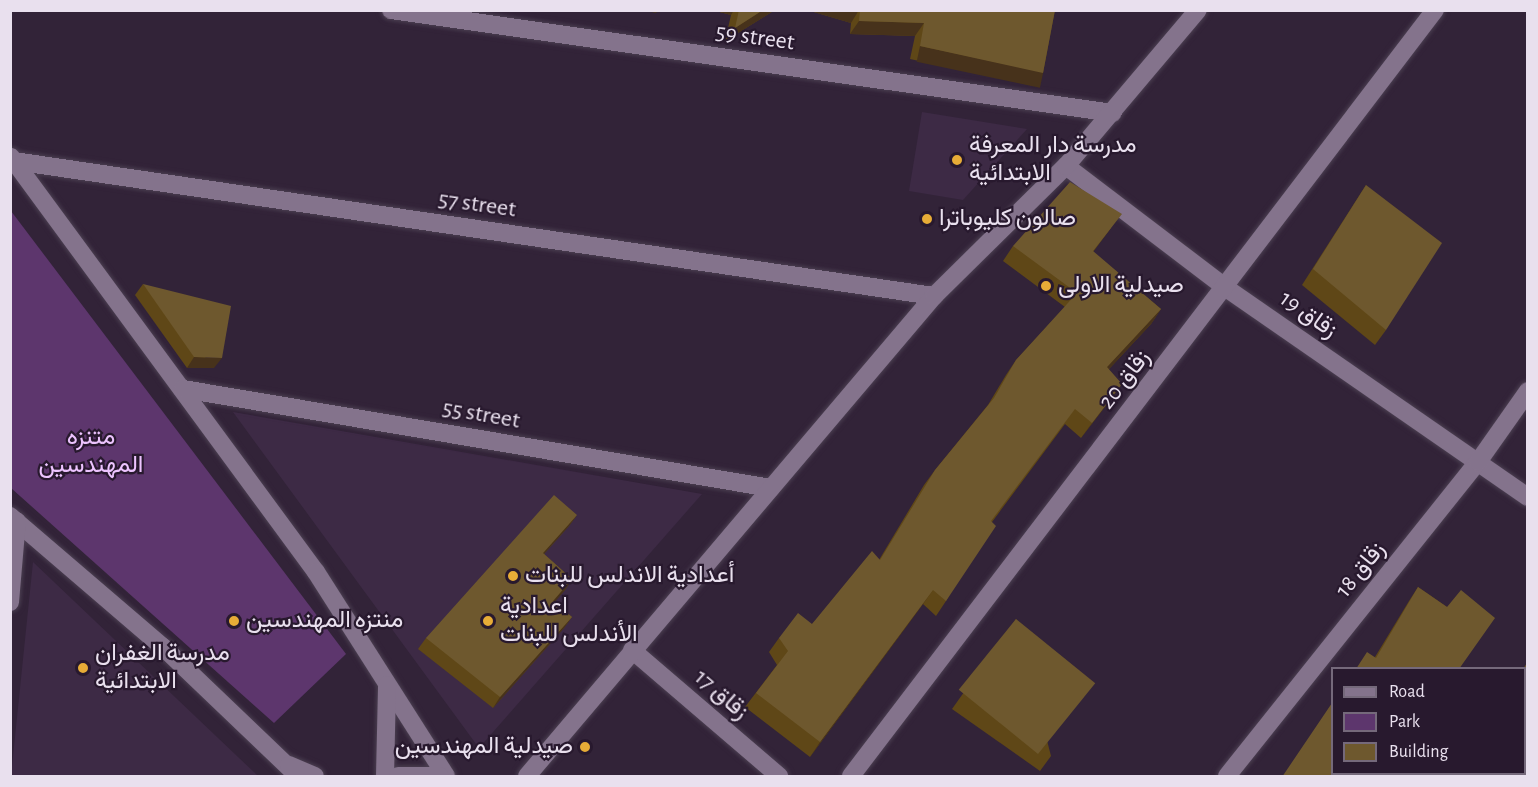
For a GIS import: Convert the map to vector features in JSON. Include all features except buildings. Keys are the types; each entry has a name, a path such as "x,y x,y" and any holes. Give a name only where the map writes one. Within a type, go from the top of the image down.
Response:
{"street":[{"name":"59 street","path":"391,10 442,14 1113,113"},
{"path":"527,777 934,296 1066,166 1198,10"},
{"name":"زقاق 20","path":"851,777 1226,288 1435,10"},
{"path":"12,159 316,572 446,777"},
{"name":"57 street","path":"12,159 934,296"},
{"name":"زقاق 19","path":"1066,166 1226,288 1527,497"},
{"name":"55 street","path":"183,389 771,488"},
{"name":"زقاق 18","path":"1227,777 1478,462 1527,391"},
{"path":"10,602 14,518"},
{"path":"14,518 298,777"},
{"name":"زقاق 17","path":"632,651 779,777"},
{"path":"385,777 386,680"},
{"path":"285,763 315,777"},
{"path":"398,777 422,772 440,777"}],"shaded area":[{"name":"مدرسة دار المعرفة الابتدائية","path":"922,112 1027,129 963,200 909,191"},
{"name":"اعدادية الأندلس للبنات","path":"233,412 702,494 479,748"},
{"name":"مدرسة الغفران الابتدائية","path":"33,562 258,776 11,776"}],"green space":[{"name":"متنزه المهندسين","path":"11,211 346,654 274,723 11,488"}],"place":[{"name":"مدرسة دار المعرفة الابتدائية","path":"957,160"},
{"name":"صالون كليوباترا","path":"927,219"},
{"name":"صيدلية الاولى","path":"1046,286"},
{"name":"أعدادية الاندلس للبنات","path":"513,576"},
{"name":"منتزه المهندسين","path":"234,621"},
{"name":"اعدادية الأندلس للبنات","path":"488,621"},
{"name":"مدرسة الغفران الابتدائية","path":"83,668"},
{"name":"صيدلية المهندسين","path":"585,747"}]}
